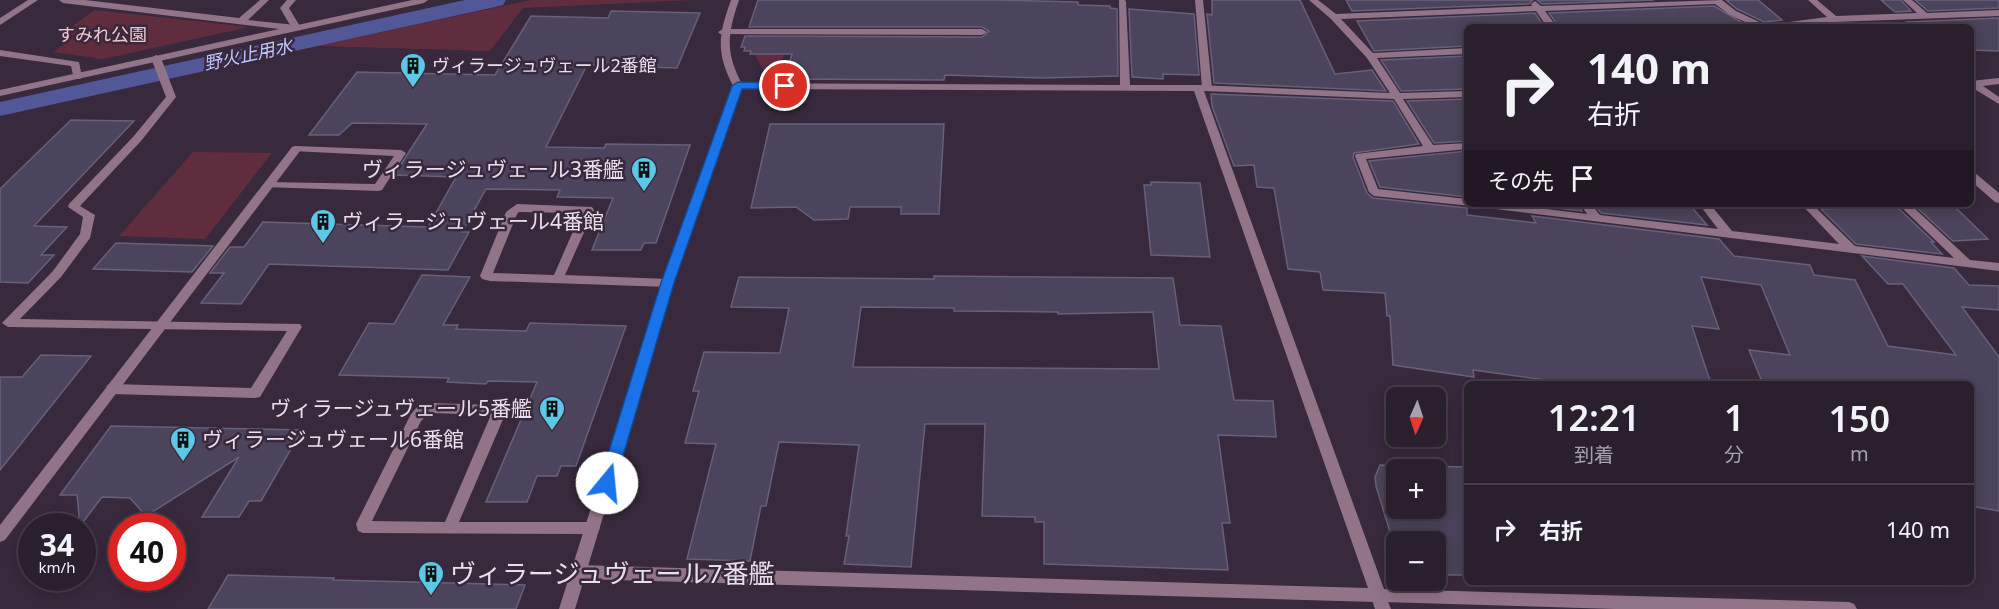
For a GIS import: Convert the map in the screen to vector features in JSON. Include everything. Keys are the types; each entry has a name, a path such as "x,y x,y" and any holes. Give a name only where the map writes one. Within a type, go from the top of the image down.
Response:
{"street":[{"path":"0,22 34,0"},
{"path":"63,0 296,28"},
{"path":"242,20 265,0"},
{"path":"292,0 284,8 296,28"},
{"path":"0,93 424,0"},
{"path":"567,609 668,283 738,86 725,61 723,32 735,0"},
{"path":"1199,0 1202,88 1381,603"},
{"path":"1313,0 1371,56 1430,148"},
{"path":"1334,18 1535,4 1717,0 1733,13 1757,24"},
{"path":"1812,0 1834,19"},
{"path":"1906,0 1923,14"},
{"path":"1122,2 1125,88"},
{"path":"1535,4 1550,24"},
{"path":"1793,24 1834,19 1923,14 1999,13"},
{"path":"723,32 982,32"},
{"path":"1371,56 1464,51"},
{"path":"0,53 76,64 76,77"},
{"path":"4,323 57,274 86,235 88,215 73,207 137,139 171,97 156,58"},
{"path":"1974,84 1999,81"},
{"path":"1974,85 1999,101"},
{"path":"738,86 1202,88 1396,96 1464,94"},
{"path":"1464,146 1360,156 1374,192 1464,203"},
{"path":"0,536 296,149 401,153 378,188 269,185"},
{"path":"1974,178 1999,199"},
{"path":"1974,189 1986,188"},
{"path":"558,279 588,210 558,207 517,208 512,212 486,276 558,279 668,283"},
{"path":"1499,207 1999,267"},
{"path":"1587,207 1597,219"},
{"path":"1706,207 1728,234"},
{"path":"1809,207 1851,249"},
{"path":"1906,207 1967,263"},
{"path":"4,323 296,327 255,393 112,389"},
{"path":"449,528 497,417 493,410 431,408 422,411 416,418 363,527 369,529 593,528"},
{"path":"579,572 1381,603 1849,609"}],"green space":[{"path":"531,0 694,0 523,8 490,51 317,46"},
{"name":"すみれ公園","path":"95,10 249,27 103,59 53,52 76,36 61,34"},
{"path":"753,51 784,52 781,73 765,73"},
{"path":"193,152 272,153 205,239 119,236"}],"building":[{"path":"758,0 999,0 1078,2 1078,5 1110,6 1110,8 1117,9 1118,76 1043,78 945,75 944,80 785,79 792,54 750,54 751,51 744,51 745,47 741,47 745,36 982,37 989,31 982,27 749,27"},
{"path":"1212,0 1300,0 1335,74 1372,70 1386,91 1214,83 1207,14 1212,15"},
{"path":"1346,0 1533,0 1529,4 1352,11"},
{"path":"1537,0 1654,0 1542,4"},
{"path":"1726,0 1758,0 1782,20 1764,22 1737,9"},
{"path":"1881,0 1901,0 1911,11 1895,12"},
{"path":"1915,0 1999,0 1999,8 1928,11"},
{"path":"1714,6 1743,23 1557,24 1549,13"},
{"path":"1129,9 1194,14 1199,75 1163,74 1163,79 1132,77"},
{"path":"611,11 700,13 677,68 587,65 546,147 604,148 606,144 690,145 656,243 644,243 641,250 592,250 613,198 557,197 560,190 486,189 462,232 469,232 448,270 269,264 241,304 201,303 224,273 210,273 230,247 244,247 263,222 428,227 456,177 394,175 427,124 352,123 339,135 309,135 357,72 495,75 531,16 608,18"},
{"path":"1535,13 1542,24 1464,24 1464,46 1374,51 1357,21"},
{"path":"1999,18 1999,51 1974,50 1974,24 1910,24 1907,22"},
{"path":"1464,56 1464,89 1401,91 1381,60"},
{"path":"1211,94 1393,101 1419,144 1354,153 1353,157 1367,193 1373,198 1467,208 1467,215 1536,223 1532,216 1719,239 1734,256 1810,265 1814,275 1855,280 1888,346 1956,355 1903,284 1888,284 1862,256 1954,268 1969,285 1999,286 1999,310 1962,307 1999,357 1999,511 1974,507 1974,381 1762,381 1749,350 1790,355 1761,285 1701,277 1719,329 1692,326 1710,381 1554,381 1473,370 1474,377 1393,365 1390,316 1387,316 1385,293 1323,290 1320,272 1288,269 1274,188 1257,187 1254,165 1234,166 1212,106"},
{"path":"1464,99 1464,141 1434,143 1407,101"},
{"path":"71,120 134,121 34,226 67,227 41,255 54,255 28,283 0,282 0,189"},
{"path":"770,124 944,124 939,214 901,214 901,207 850,207 848,219 814,220 796,207 751,208"},
{"path":"1464,151 1464,197 1380,187 1369,161"},
{"path":"1151,182 1200,183 1210,257 1151,255 1144,185 1151,185"},
{"path":"1549,207 1580,207 1582,211"},
{"path":"1596,207 1692,207 1707,225 1601,213"},
{"path":"1897,207 1934,242 1931,242 1942,254 1856,244 1821,209"},
{"path":"1916,207 1955,207 1988,239 1953,241"},
{"path":"116,243 213,246 192,272 93,269"},
{"name":"ヴィラージュヴェール5番艦","path":"422,275 470,277 443,325 458,325 456,329 526,331 530,323 626,326 576,466 561,466 557,476 537,476 527,502 486,502 537,382 488,381 486,384 447,382 449,378 339,375 369,323 394,324"},
{"path":"934,276 1173,278 1180,325 1221,326 1234,400 1273,401 1276,437 1218,435 1230,523 1222,523 1228,570 1044,564 1044,522 1035,522 1035,517 982,516 985,424 925,424 911,567 844,564 859,445 779,442 766,506 761,506 750,561 687,559 716,444 685,443 699,391 693,391 704,352 780,353 789,308 731,307 739,277 934,279","holes":["861,307 954,308 954,311 1058,312 1058,314 1153,312 1159,369 853,367"]},
{"path":"41,355 91,356 0,470 0,377 22,377"},
{"name":"ヴィラージュヴェール6番館","path":"111,426 302,430 261,501 249,501 239,517 202,517 239,457 151,513 143,513 130,498 102,497 90,513 79,513 77,495 60,495"},
{"path":"1380,465 1386,465 1386,519 1376,486 1375,477"},
{"path":"1446,467 1464,467 1464,575 1446,575 1446,531 1390,531 1386,519 1446,519"},
{"path":"228,575 525,585 516,609 208,609"}],"waterway":[{"name":"野火止用水","path":"0,109 495,0"}],"place":[{"name":"ヴィラージュヴェール2番館","path":"413,89"},
{"name":"ヴィラージュヴェール3番艦","path":"644,193"},
{"name":"ヴィラージュヴェール4番館","path":"323,245"},
{"name":"ヴィラージュヴェール5番艦","path":"552,432"},
{"name":"ヴィラージュヴェール6番館","path":"183,463"},
{"name":"ヴィラージュヴェール7番艦","path":"431,597"}],"route":[{"path":"607,483 668,283 738,86 785,86"}]}
